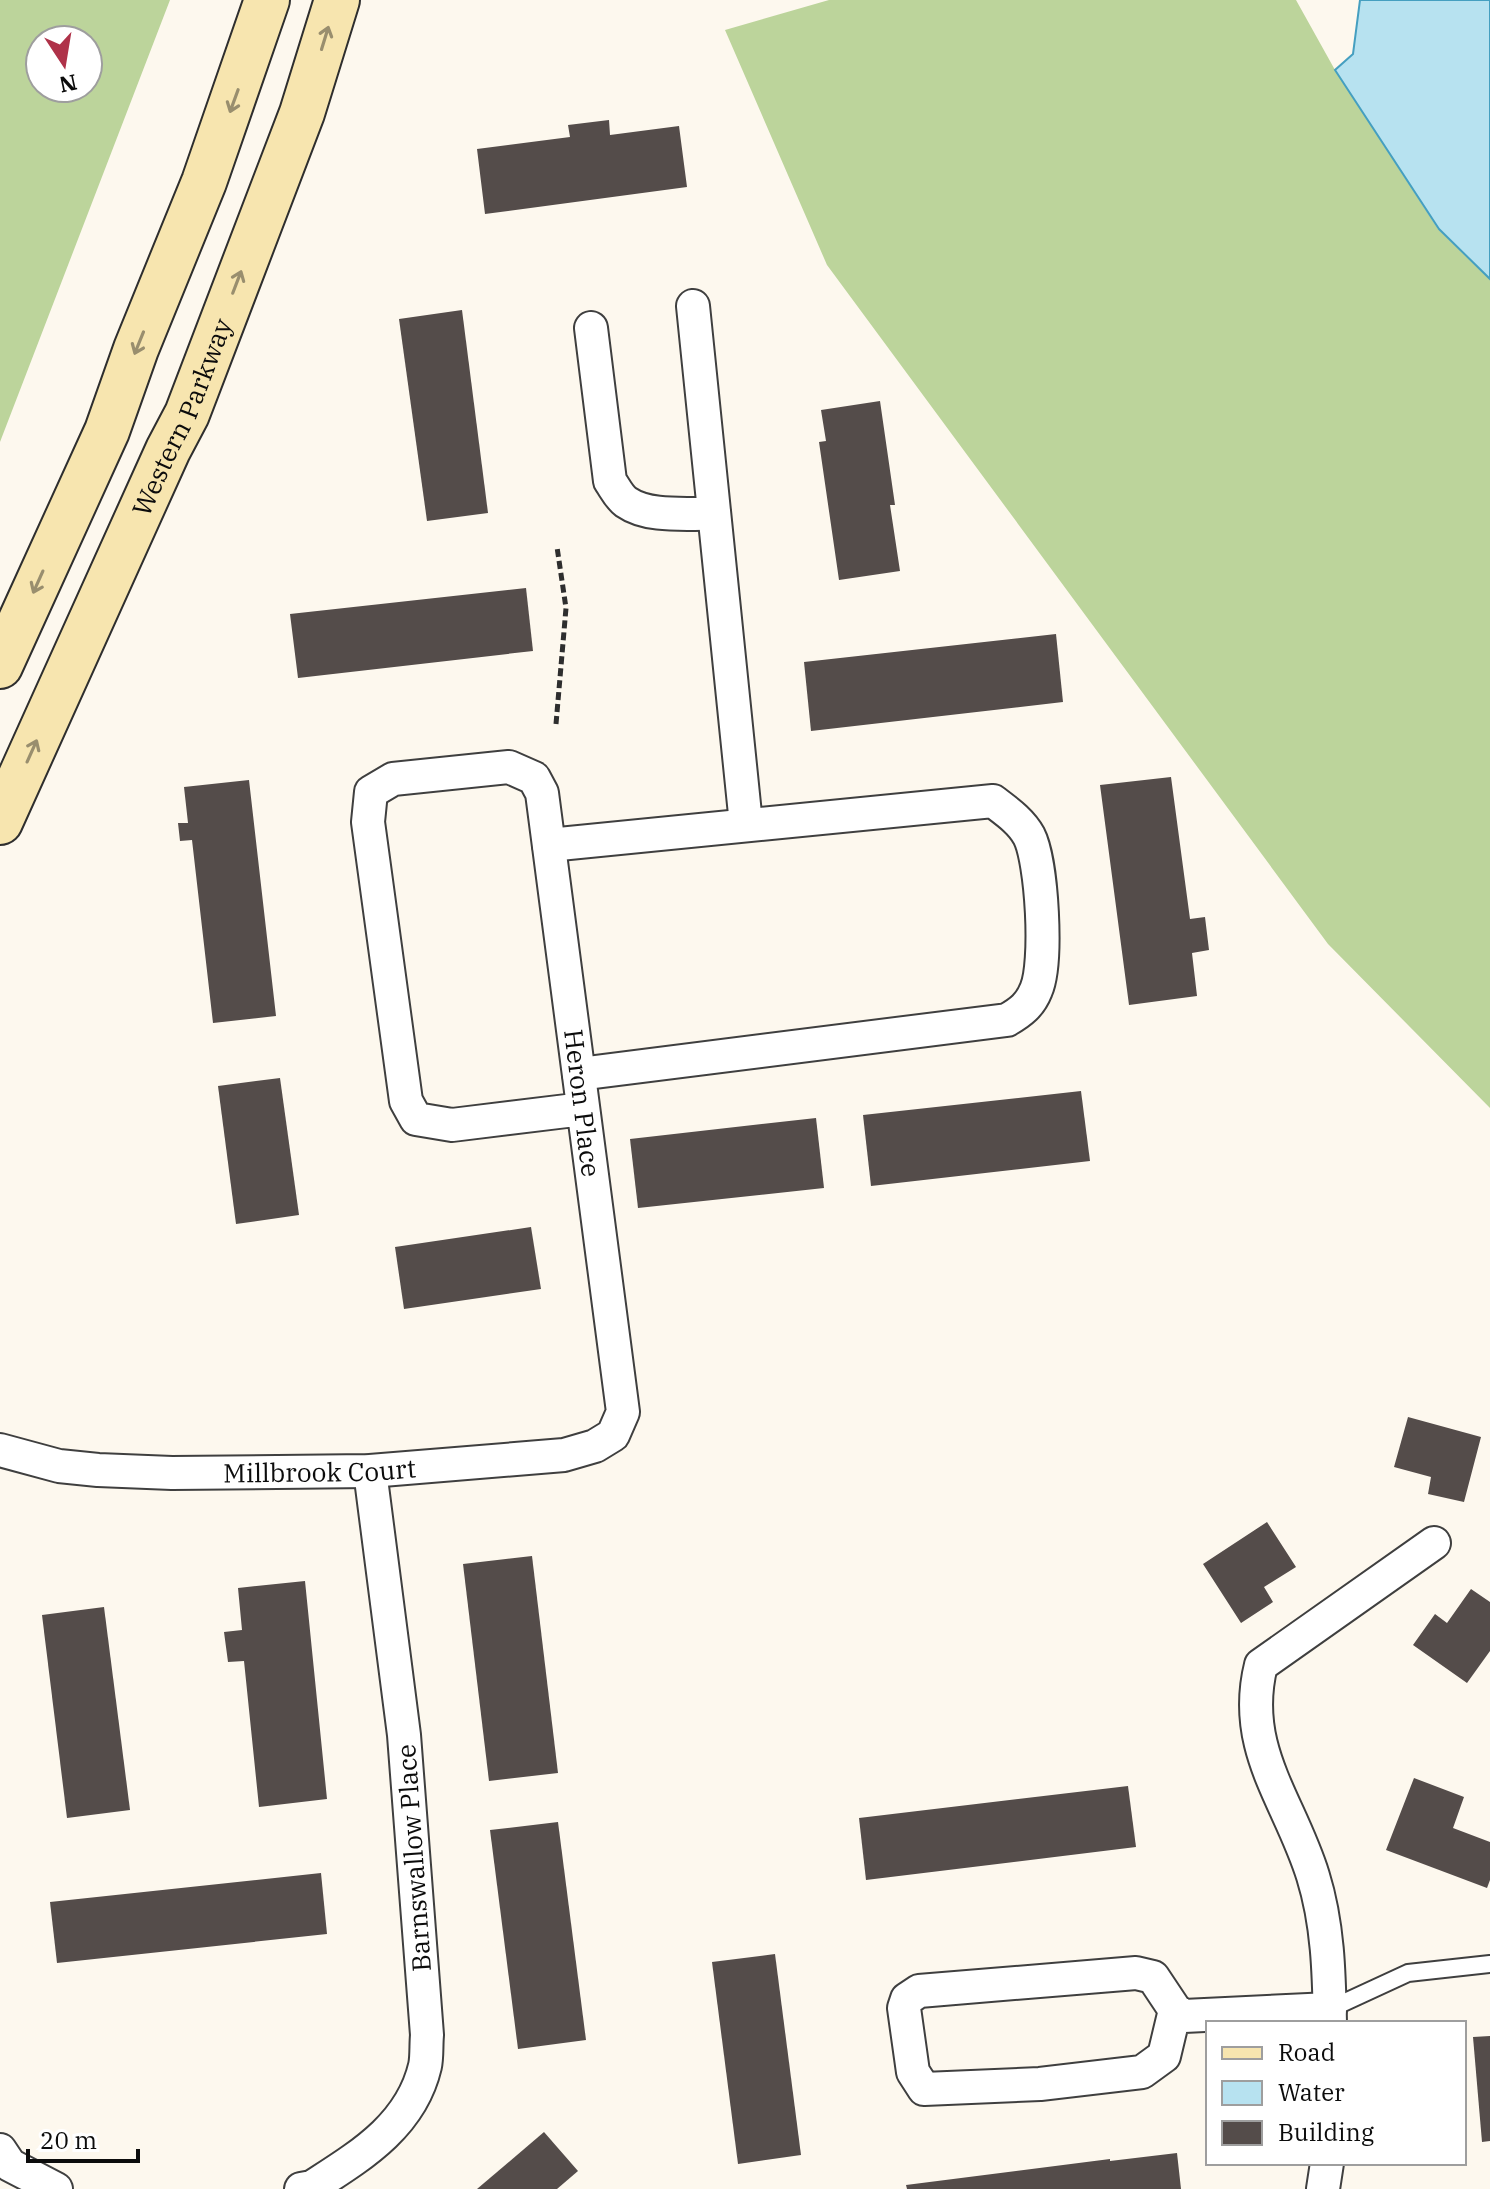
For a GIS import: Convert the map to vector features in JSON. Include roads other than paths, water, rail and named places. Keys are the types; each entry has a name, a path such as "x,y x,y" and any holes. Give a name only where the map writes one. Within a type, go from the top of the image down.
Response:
{"main road":[{"path":"0,666 107,431 136,349 204,182 267,0"},
{"name":"Western Parkway","path":"0,822 187,414 302,113 337,0"}],"street":[{"path":"693,306 746,824"},
{"path":"591,328 610,481 623,501 642,509 714,514"},
{"name":"Heron Place","path":"583,1109 452,1125 416,1119 406,1101 368,822 371,792 393,779 509,767 534,778 542,793 623,1412"},
{"path":"549,845 993,801 1015,818 1028,834 1034,850 1044,935 1038,987 1025,1010 1007,1020 579,1074"},
{"name":"Millbrook Court","path":"0,1450 59,1466 98,1470 172,1473 370,1471 564,1455 595,1446 613,1435 623,1412"},
{"name":"Barnswallow Place","path":"301,2189 312,2187 367,2152 396,2125 414,2096 425,2066 427,2035 404,1735 370,1471"},
{"path":"1175,2010 1164,2056 1142,2072 1040,2084 924,2089 913,2072 904,2008 907,1999 919,1991 1136,1973 1153,1977 1175,2010 1184,2016 1257,2011 1330,2016 1325,1919 1300,1836 1267,1769 1256,1728 1255,1688 1261,1665 1434,1543"},
{"path":"0,2150 10,2165 56,2189"},
{"path":"1323,2189 1327,2165"}],"lane":[{"path":"1330,2016 1408,1973 1490,1964"}],"water":[{"path":"1360,0 1490,0 1490,279 1439,229 1335,70 1353,54"}]}
